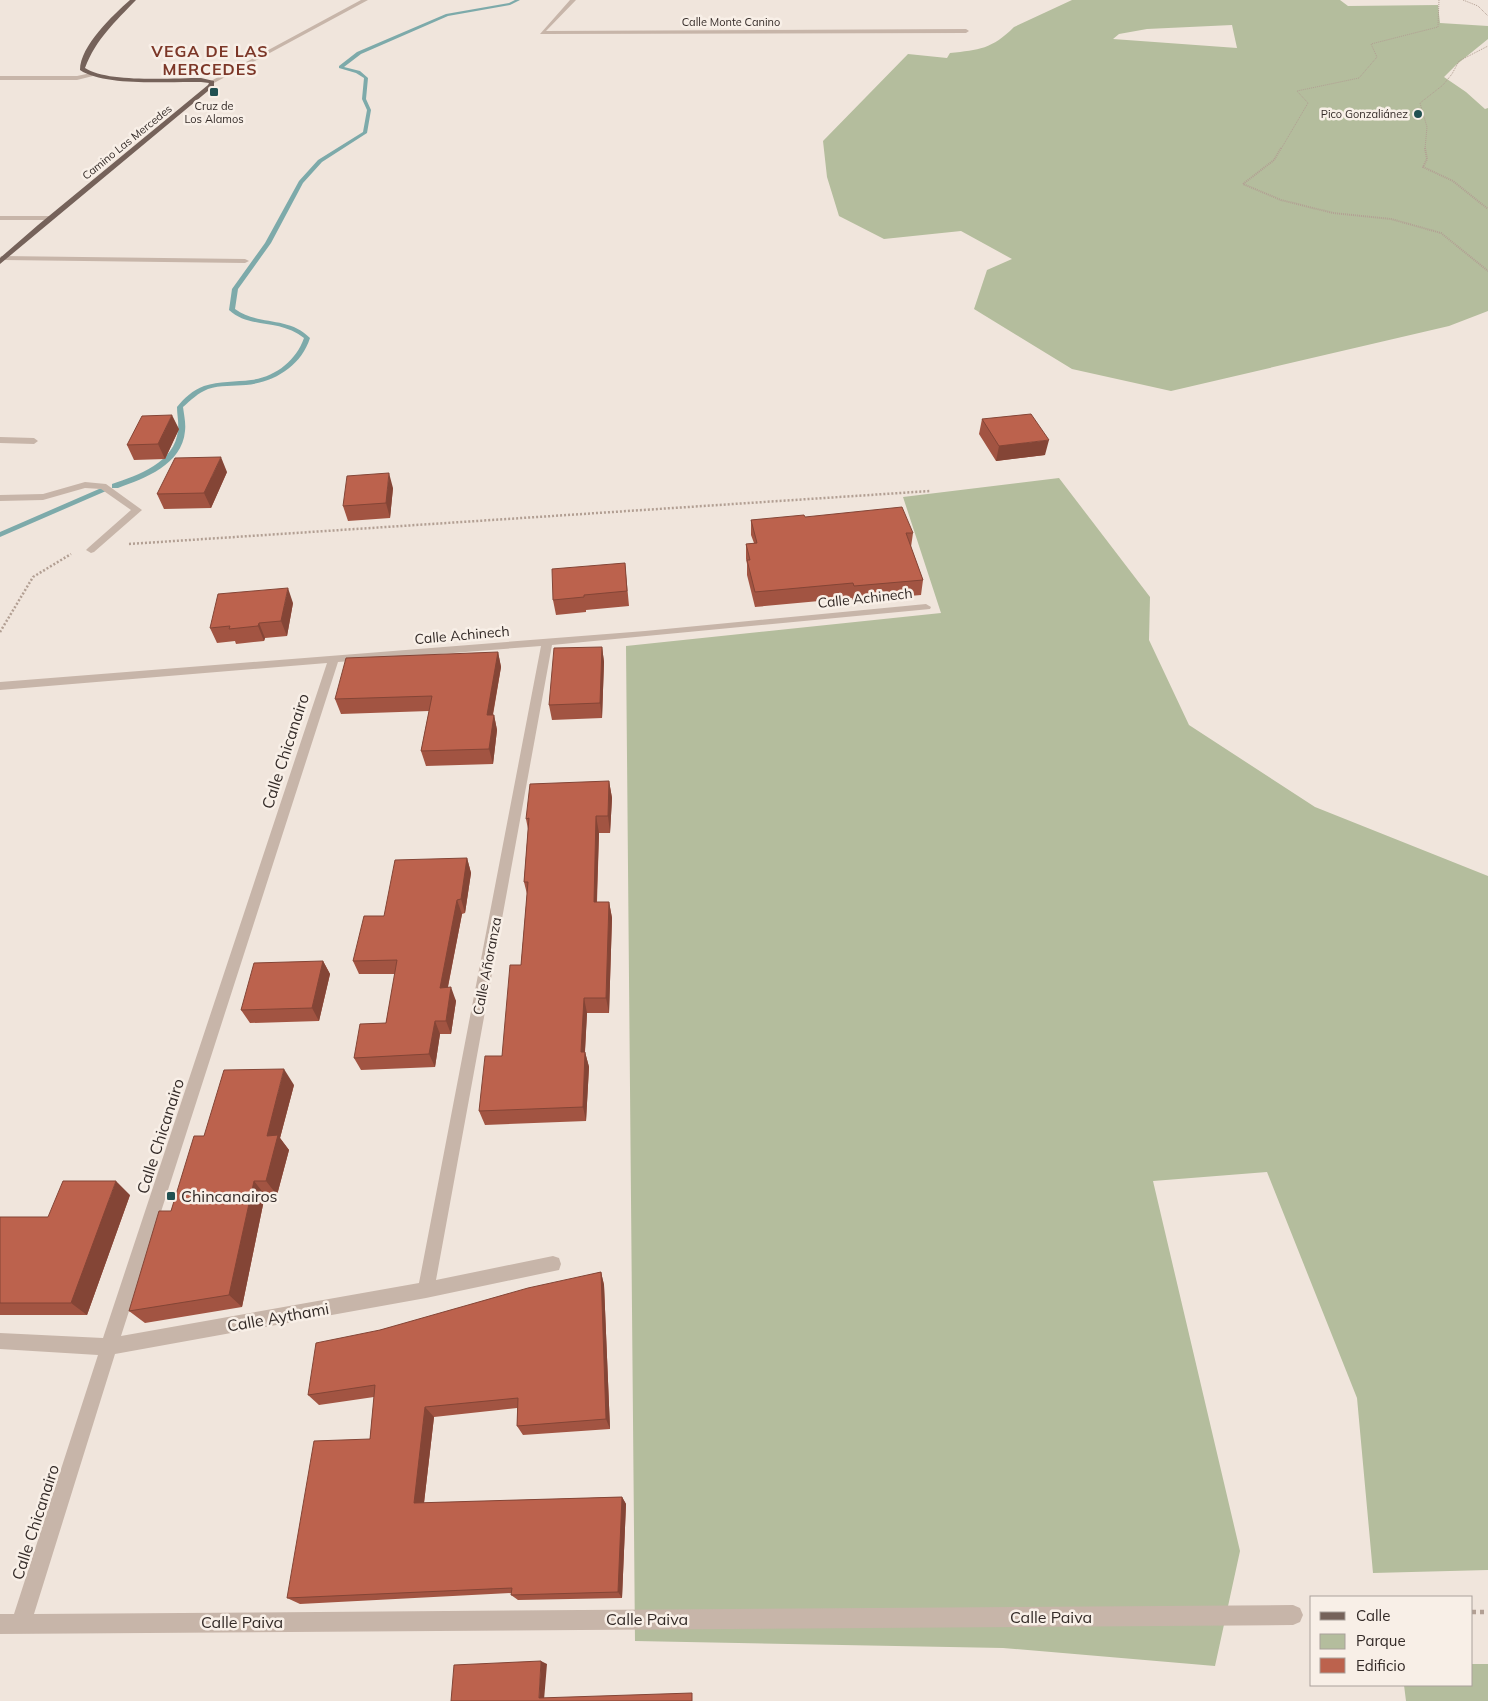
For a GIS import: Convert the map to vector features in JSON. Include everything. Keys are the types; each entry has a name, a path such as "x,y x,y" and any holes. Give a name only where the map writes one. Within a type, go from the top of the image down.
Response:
{"main road":[{"path":"133,0 115,16 100,34 85,58 82,69 91,75 118,79 201,80 212,82"},
{"name":"Camino Las Mercedes","path":"2,260 50,218 211,86 212,82"}],"street":[{"path":"212,82 365,0"},
{"name":"Calle Monte Canino","path":"573,0 542,33 966,31"},
{"path":"0,78 77,78 91,75"},
{"path":"0,218 50,218"},
{"path":"2,260 245,261"},
{"path":"0,440 34,441"},
{"path":"0,498 43,497 85,485 103,486 136,510 91,550"},
{"name":"Calle Achinech","path":"0,686 334,661 926,607"},
{"name":"Calle Añoranza","path":"426,1290 547,642"},
{"name":"Calle Chicanairo","path":"21,1624 109,1347 334,661"},
{"name":"Calle Aythami","path":"0,1341 109,1347 426,1290 553,1264"},
{"name":"Calle Paiva","path":"0,1624 1293,1615"}],"path":[{"path":"1440,0 1438,27 1371,44 1377,57 1359,78 1297,91 1308,103 1274,160 1243,184 1281,200 1334,213 1391,219 1441,233 1488,271"},
{"path":"1463,0 1478,6 1488,16"},
{"path":"1488,46 1458,61 1454,74 1438,91 1420,103 1427,126 1426,140 1423,146 1427,159 1424,167 1453,181 1488,209"},
{"path":"0,632 33,577 69,555 106,546 930,491"},
{"path":"1473,1612 1488,1612"}],"green space":[{"path":"1072,0 1340,0 1348,6 1438,5 1440,23 1488,26 1488,39 1444,77 1466,92 1485,109 1488,108 1488,311 1449,326 1171,391 1072,369 974,309 987,270 1012,259 961,231 884,239 839,216 827,177 823,141 908,54 947,58 950,53 969,51 992,44 1014,27","holes":["1232,25 1237,48 1113,39 1119,34 1147,29"]},
{"path":"1059,478 1150,597 1149,640 1189,725 1315,807 1488,876 1488,1570 1373,1573 1357,1398 1267,1172 1153,1181 1240,1551 1215,1666 1003,1648 635,1641 626,646 941,613 903,497"},
{"path":"1473,1664 1488,1664 1488,1701 1406,1701 1404,1686 1473,1686"}],"building":[{"path":"1031,414 1049,440 999,446 982,419"},
{"path":"172,415 158,444 127,445 142,416"},
{"path":"221,457 204,493 157,494 175,458"},
{"path":"389,473 386,503 343,506 347,476"},
{"path":"902,507 913,533 906,533 923,580 854,586 853,583 755,592 747,560 750,560 746,544 757,543 751,520 804,515 805,517"},
{"path":"625,563 627,591 553,600 552,569"},
{"path":"288,588 281,621 229,629 230,626 210,628 218,594"},
{"path":"602,647 600,703 549,705 554,648"},
{"path":"498,652 487,715 494,715 489,749 421,751 432,696 335,699 346,658"},
{"path":"609,781 608,816 596,816 594,902 609,902 606,998 584,998 581,1052 585,1052 583,1107 479,1111 485,1056 502,1056 510,965 521,965 528,882 524,882 529,818 526,819 530,784"},
{"path":"467,858 461,899 457,900 440,988 451,987 446,1021 435,1021 429,1054 354,1058 360,1024 386,1023 397,960 353,961 364,916 384,916 395,860"},
{"path":"323,961 312,1008 241,1010 254,963"},
{"path":"284,1069 267,1136 278,1135 266,1181 254,1181 229,1295 129,1311 159,1211 171,1211 194,1136 204,1136 224,1070"},
{"path":"63,1181 116,1181 71,1303 0,1303 0,1217 48,1217"},
{"path":"601,1272 606,1419 517,1426 518,1398 425,1407 414,1503 622,1497 618,1592 511,1595 512,1588 287,1598 314,1441 370,1439 375,1385 308,1395 316,1343 380,1330 528,1288"},
{"path":"541,1661 539,1698 692,1693 692,1701 451,1701 454,1665"}],"waterway":[{"path":"115,486 146,474 172,454 181,434 180,407 194,394 211,386 254,382 271,377 287,367 300,354 307,338 298,331 278,323 248,319 232,310 235,289 268,243 301,182 320,161 365,133 369,110 364,99 366,78 358,72 341,67 359,53 447,15 510,4 518,0"},
{"path":"0,535 102,491"}],"place":[{"name":"Cruz de Los Alamos","path":"214,92"},
{"name":"Pico Gonzaliánez","path":"1418,114"},
{"name":"Chincanairos","path":"171,1196"}],"district":[{"name":"VEGA DE LAS MERCEDES","path":"210,60"}]}
